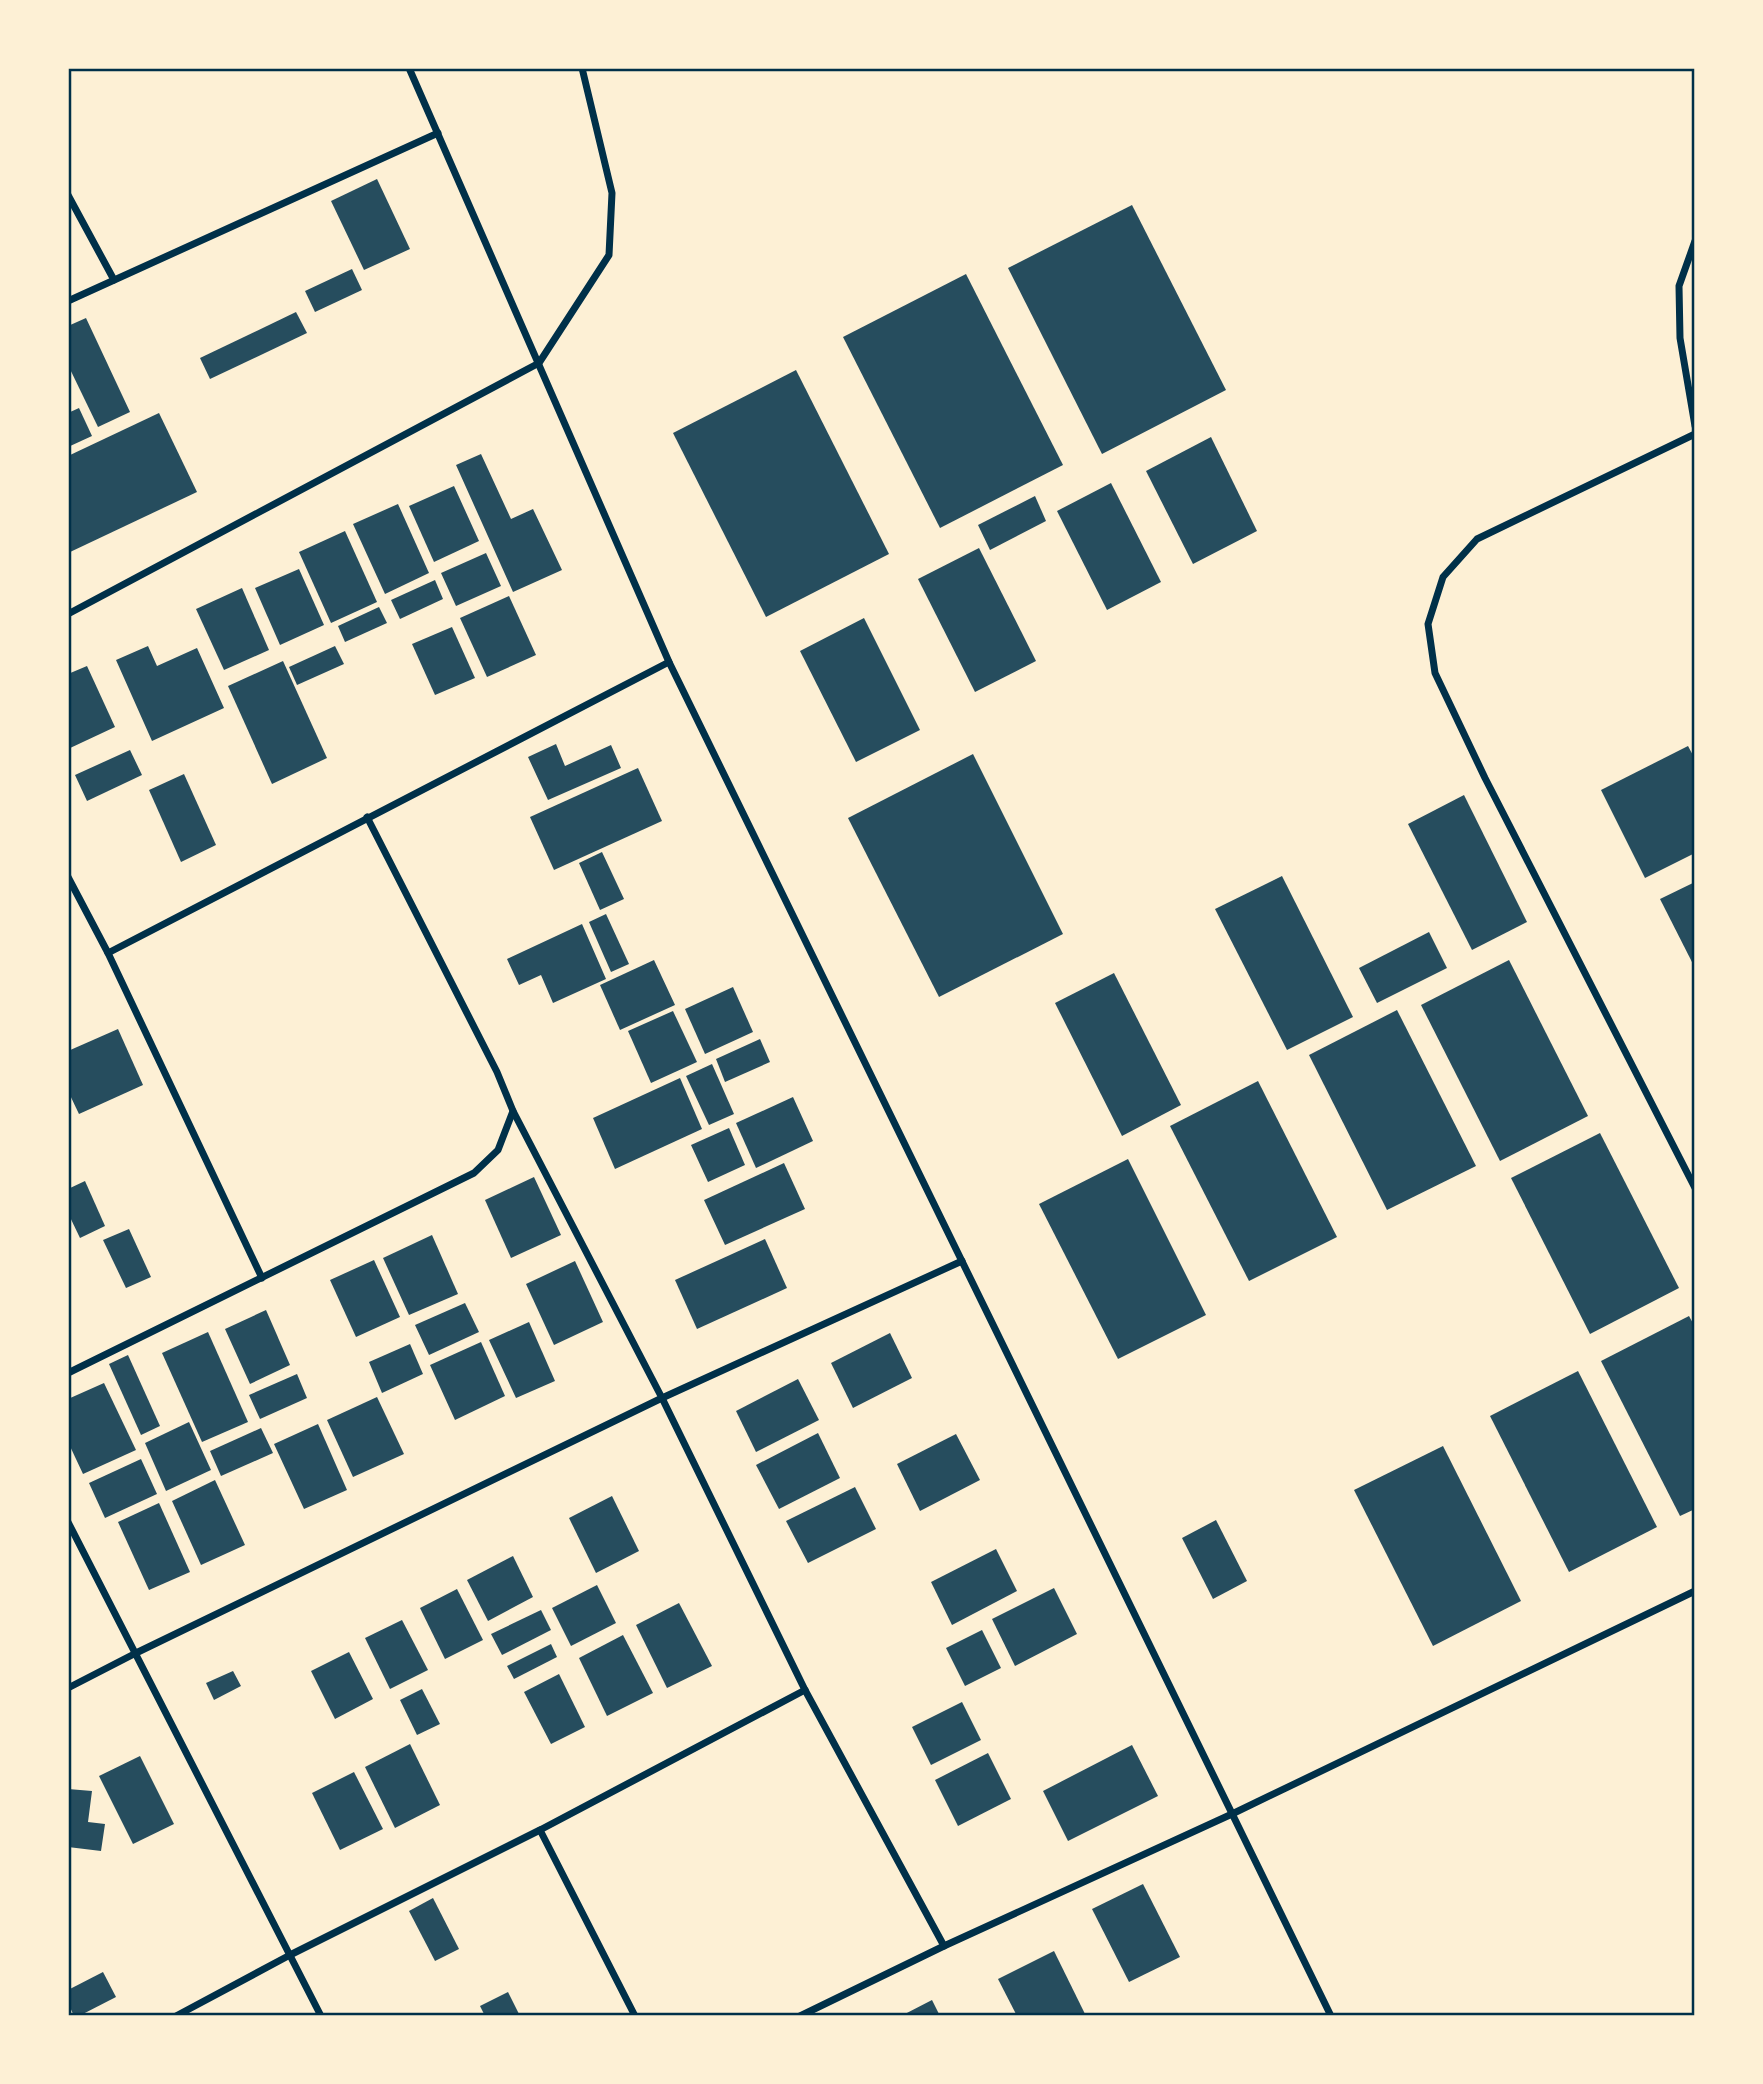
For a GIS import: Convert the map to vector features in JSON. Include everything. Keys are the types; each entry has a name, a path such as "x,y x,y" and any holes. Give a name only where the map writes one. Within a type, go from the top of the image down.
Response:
{"street":[{"path":"409,68 669,662 1331,2016"},
{"path":"68,614 539,363 608,255 612,193 582,68"},
{"path":"68,301 438,133"},
{"path":"68,195 114,280"},
{"path":"1695,241 1679,286 1680,338 1695,426"},
{"path":"1695,434 1477,538 1443,577 1428,624 1435,673 1440,685 1695,1188"},
{"path":"108,953 669,662"},
{"path":"367,817 497,1072 513,1111 662,1398 805,1690 944,1946"},
{"path":"68,877 108,953 262,1278"},
{"path":"68,1373 474,1173 498,1150 513,1111"},
{"path":"68,1688 662,1398 962,1261"},
{"path":"68,1522 321,2016"},
{"path":"800,2016 944,1946 1233,1814 1695,1591"},
{"path":"176,2016 290,1955 540,1830 805,1690"},
{"path":"540,1830 635,2016"}],"building":[{"path":"377,179 410,249 364,270 331,201"},
{"path":"1132,205 1226,390 1102,454 1008,268"},
{"path":"352,269 362,290 315,312 305,291"},
{"path":"966,274 1063,465 940,528 843,337"},
{"path":"296,312 307,333 210,379 200,358"},
{"path":"86,318 130,412 98,427 68,365 68,326"},
{"path":"796,370 889,554 766,617 673,433"},
{"path":"79,408 92,436 68,447 68,413"},
{"path":"159,413 197,492 68,553 68,456"},
{"path":"1211,437 1257,531 1193,564 1146,471"},
{"path":"481,454 511,519 533,509 562,570 513,592 456,465"},
{"path":"1111,483 1161,582 1107,610 1057,511"},
{"path":"454,486 479,541 434,562 409,506"},
{"path":"1035,496 1046,521 990,550 978,525"},
{"path":"398,504 429,573 385,594 353,524"},
{"path":"345,531 377,602 331,623 299,552"},
{"path":"979,548 1036,661 975,692 918,579"},
{"path":"486,553 501,586 456,606 441,573"},
{"path":"299,569 324,625 280,645 255,588"},
{"path":"435,580 443,599 400,619 391,600"},
{"path":"242,588 269,650 224,670 196,609"},
{"path":"509,596 536,655 487,677 460,618"},
{"path":"379,607 387,623 345,642 338,626"},
{"path":"864,618 920,730 856,762 800,651"},
{"path":"452,627 475,678 435,695 412,644"},
{"path":"148,646 157,666 197,648 224,708 152,741 116,660"},
{"path":"335,646 344,664 297,685 289,667"},
{"path":"283,661 327,758 272,784 228,686"},
{"path":"87,666 115,727 68,749 68,674"},
{"path":"556,744 565,766 611,745 621,768 548,800 528,757"},
{"path":"1688,746 1695,759 1695,853 1645,878 1601,790"},
{"path":"130,750 142,775 87,801 75,775"},
{"path":"973,754 1063,934 939,997 848,818"},
{"path":"638,768 662,821 554,870 530,817"},
{"path":"184,774 216,845 181,862 149,790"},
{"path":"1464,795 1527,922 1472,950 1408,824"},
{"path":"602,852 624,899 600,910 579,863"},
{"path":"1282,876 1353,1017 1287,1050 1215,909"},
{"path":"1695,882 1695,968 1660,899"},
{"path":"606,914 629,964 611,972 589,922"},
{"path":"582,924 606,979 553,1003 541,975 519,985 507,959"},
{"path":"1429,932 1447,968 1377,1003 1359,968"},
{"path":"654,960 675,1005 620,1030 600,985"},
{"path":"1509,960 1588,1116 1500,1161 1421,1005"},
{"path":"1114,973 1181,1105 1122,1136 1055,1003"},
{"path":"733,987 753,1032 705,1054 685,1009"},
{"path":"1397,1010 1476,1166 1387,1210 1309,1055"},
{"path":"673,1011 697,1062 651,1083 628,1031"},
{"path":"118,1029 143,1085 79,1114 68,1091 68,1051"},
{"path":"760,1039 770,1062 725,1082 716,1059"},
{"path":"712,1064 734,1114 709,1125 686,1076"},
{"path":"680,1078 702,1129 615,1169 593,1118"},
{"path":"1258,1081 1337,1237 1249,1281 1170,1126"},
{"path":"793,1097 813,1141 756,1168 736,1123"},
{"path":"729,1128 745,1165 708,1182 691,1145"},
{"path":"1600,1133 1679,1288 1590,1334 1511,1178"},
{"path":"1128,1159 1206,1315 1118,1359 1039,1204"},
{"path":"784,1163 805,1209 725,1245 704,1200"},
{"path":"534,1177 561,1235 511,1258 485,1200"},
{"path":"85,1181 105,1226 80,1238 68,1213 68,1189"},
{"path":"129,1229 151,1277 126,1288 103,1240"},
{"path":"432,1235 458,1294 409,1315 383,1258"},
{"path":"765,1239 787,1288 697,1329 675,1280"},
{"path":"374,1260 400,1317 356,1337 330,1280"},
{"path":"575,1261 603,1322 554,1345 526,1284"},
{"path":"465,1303 479,1332 429,1355 415,1325"},
{"path":"266,1310 290,1365 250,1384 225,1329"},
{"path":"1689,1316 1695,1327 1695,1509 1680,1516 1601,1361"},
{"path":"529,1322 555,1381 516,1398 489,1340"},
{"path":"208,1332 248,1422 202,1442 162,1353"},
{"path":"890,1333 912,1378 853,1408 831,1363"},
{"path":"481,1342 505,1396 455,1420 430,1365"},
{"path":"410,1344 423,1374 382,1393 369,1362"},
{"path":"128,1355 160,1426 141,1435 109,1364"},
{"path":"1578,1371 1657,1527 1569,1572 1490,1416"},
{"path":"297,1374 307,1398 260,1419 249,1395"},
{"path":"798,1379 819,1420 756,1452 736,1411"},
{"path":"104,1383 136,1450 83,1474 68,1442 68,1399"},
{"path":"377,1397 404,1454 353,1477 327,1420"},
{"path":"189,1422 211,1470 166,1491 145,1443"},
{"path":"318,1424 347,1490 304,1509 274,1444"},
{"path":"261,1428 273,1453 221,1476 210,1451"},
{"path":"818,1433 840,1478 779,1509 756,1465"},
{"path":"956,1434 980,1480 920,1511 897,1464"},
{"path":"1443,1446 1521,1601 1433,1646 1354,1490"},
{"path":"141,1459 157,1494 105,1518 89,1483"},
{"path":"215,1480 245,1545 201,1565 172,1501"},
{"path":"855,1487 876,1529 808,1563 786,1521"},
{"path":"612,1496 639,1551 596,1573 569,1518"},
{"path":"159,1503 190,1572 149,1590 118,1522"},
{"path":"1216,1520 1247,1581 1213,1599 1182,1538"},
{"path":"996,1549 1017,1591 952,1625 931,1582"},
{"path":"513,1556 533,1597 488,1621 467,1580"},
{"path":"597,1585 616,1623 571,1646 552,1608"},
{"path":"1054,1588 1077,1634 1015,1666 992,1619"},
{"path":"457,1589 483,1640 445,1659 420,1608"},
{"path":"679,1603 712,1666 667,1688 636,1625"},
{"path":"541,1610 551,1630 502,1655 491,1634"},
{"path":"402,1620 428,1670 390,1689 365,1638"},
{"path":"982,1630 1001,1668 965,1686 946,1648"},
{"path":"623,1635 653,1693 607,1716 579,1658"},
{"path":"551,1644 557,1657 514,1679 507,1666"},
{"path":"349,1652 373,1699 335,1719 311,1671"},
{"path":"233,1671 241,1686 214,1700 206,1683"},
{"path":"559,1674 585,1727 551,1744 524,1692"},
{"path":"422,1689 440,1724 417,1735 400,1700"},
{"path":"962,1702 981,1740 931,1765 912,1727"},
{"path":"410,1744 440,1805 395,1828 365,1767"},
{"path":"1132,1745 1158,1796 1068,1841 1043,1791"},
{"path":"988,1753 1011,1799 958,1826 935,1780"},
{"path":"140,1756 174,1824 133,1844 99,1776"},
{"path":"354,1772 383,1829 340,1850 312,1793"},
{"path":"68,1789 92,1791 88,1822 105,1824 101,1851 68,1847"},
{"path":"1143,1884 1180,1957 1129,1982 1092,1909"},
{"path":"433,1898 459,1949 435,1961 409,1911"},
{"path":"1054,1951 1086,2016 1017,2016 998,1979"},
{"path":"103,1972 116,1997 74,2016 68,2003 68,1990"},
{"path":"508,1992 520,2016 485,2016 480,2006"},
{"path":"932,2000 940,2016 901,2016"}]}
